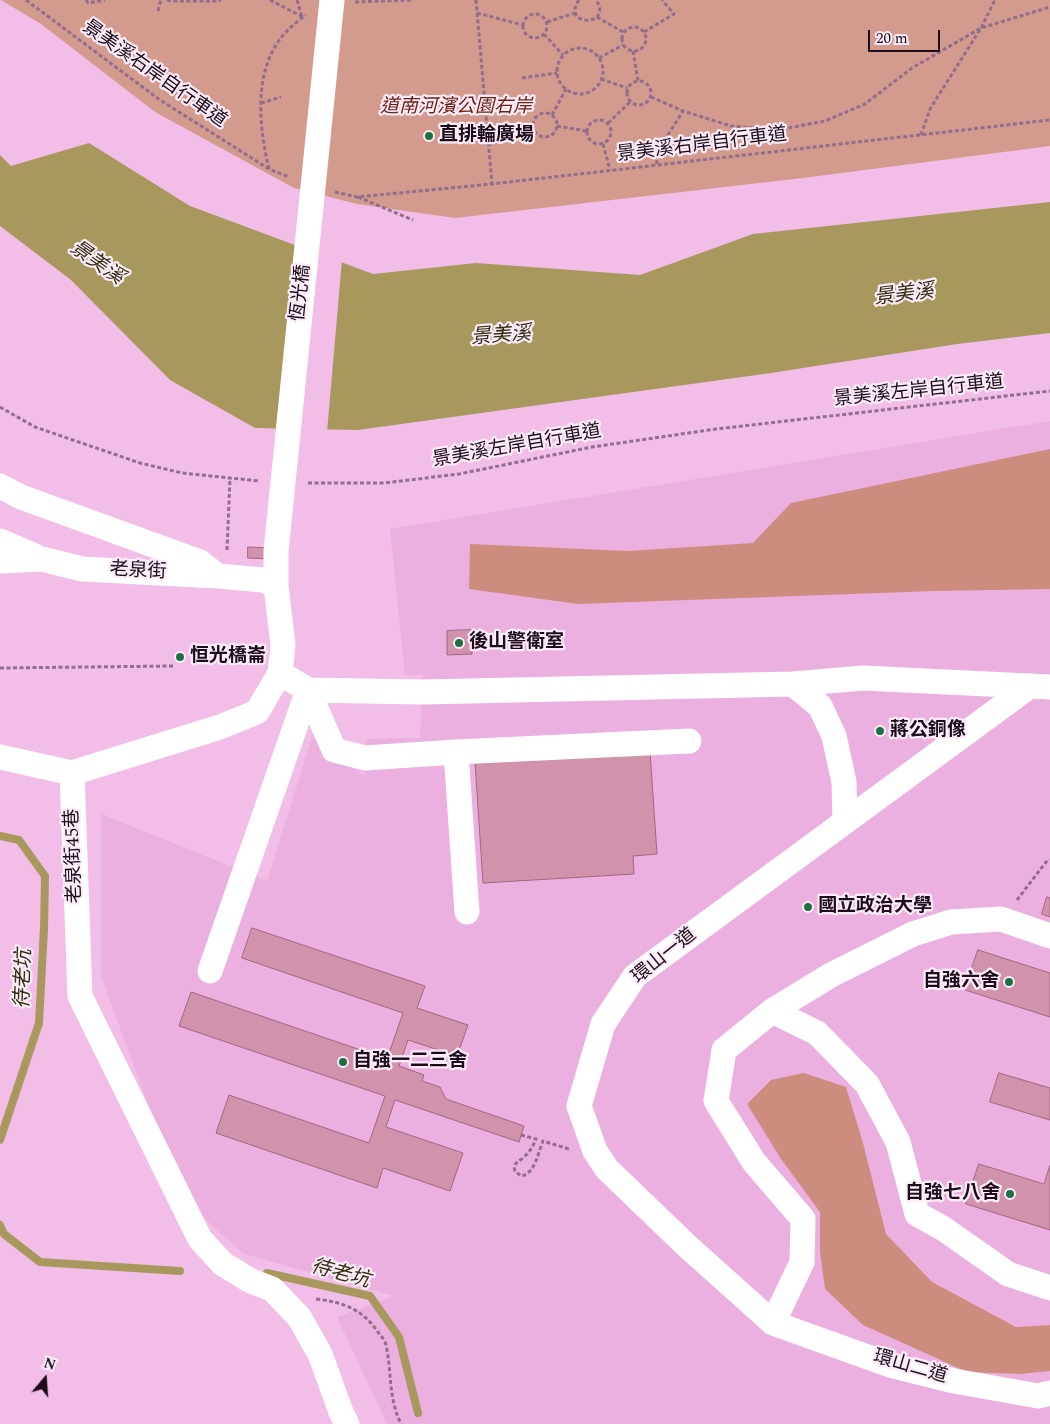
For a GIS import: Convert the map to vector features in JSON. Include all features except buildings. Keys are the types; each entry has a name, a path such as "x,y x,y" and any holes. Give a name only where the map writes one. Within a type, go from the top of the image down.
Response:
{"street":[{"name":"恆光橋","path":"276,586 276,551 332,0"},
{"path":"0,486 21,497 200,562 218,576"},
{"path":"0,541 42,558"},
{"name":"老泉街","path":"0,561 42,558 82,569 218,576 263,580 276,586"},
{"path":"0,757 72,773 220,727 257,712 280,673 283,646 276,586"},
{"path":"280,673 308,690 432,692 793,684 863,678 1040,687"},
{"path":"793,684 820,706 834,736 844,782 845,821"},
{"name":"環山一道","path":"774,1323 686,1245 607,1169 595,1151 580,1106 603,1024 635,976 845,821 1040,687"},
{"path":"308,690 334,750 365,758 690,741"},
{"path":"210,971 308,690"},
{"path":"456,752 466,912"},
{"name":"老泉街45巷","path":"72,773 80,996 200,1239 223,1264 251,1281 272,1289 299,1317 320,1354 347,1424"},
{"path":"774,1323 802,1262 803,1219 754,1162 716,1100 724,1050 772,1011 831,975 913,934 951,922 1002,919 1050,936"},
{"path":"772,1011 817,1033 867,1084 898,1142 917,1214 944,1229 1008,1274 1050,1288"},
{"name":"環山二道","path":"774,1323 890,1365 964,1383 1038,1396 1050,1393"}],"path":[{"name":"景美溪右岸自行車道","path":"26,0 160,100 269,169 260,125 261,102"},
{"path":"86,0 88,3 105,0"},
{"path":"158,11 161,0"},
{"path":"167,0 218,0"},
{"path":"270,0 302,17"},
{"path":"297,0 302,17"},
{"path":"364,1 412,0"},
{"path":"476,0 492,184"},
{"path":"579,0 575,7 575,13 585,21 592,21 597,17 600,11 596,0"},
{"path":"644,32 674,14 662,0"},
{"path":"921,135 930,109 981,28 995,0"},
{"path":"651,97 683,111 731,126 778,130 825,121 866,104 912,68 981,28 1050,7"},
{"path":"281,97 261,102 262,82 270,57 282,35 302,17 311,13"},
{"path":"477,13 523,25"},
{"path":"547,22 575,13"},
{"path":"530,14 543,16 547,22 548,28 544,34 533,38 524,31 525,19 530,14"},
{"path":"597,17 623,32"},
{"path":"634,26 644,32 647,38 645,45 640,50 633,51 623,45 623,32 628,28 634,26"},
{"path":"544,34 563,55"},
{"path":"599,58 623,45"},
{"path":"586,49 594,52 599,58 602,68 601,79 597,86 590,91 573,93 560,82 557,73 558,63 563,55 570,50 586,49"},
{"path":"633,51 638,81"},
{"path":"522,78 557,73"},
{"path":"601,79 628,88"},
{"path":"638,81 644,81 649,85 651,91 651,97 642,105 630,102 627,96 628,88 632,83 638,81"},
{"path":"552,115 566,88"},
{"path":"608,123 630,102"},
{"path":"657,164 656,154 683,111"},
{"path":"546,112 556,120 557,126 555,132 550,136 543,137 537,135 532,123 540,113 546,112"},
{"path":"595,120 602,120 608,123 611,128 611,134 608,140 603,144 592,142 586,131 589,124 595,120"},
{"name":"景美溪右岸自行車道","path":"413,220 357,197 492,184 1050,120"},
{"path":"557,126 586,131"},
{"path":"488,145 533,129"},
{"path":"603,144 610,170"},
{"name":"景美溪左岸自行車道","path":"306,483 384,483 459,474 592,447 706,430 1050,392"},
{"path":"0,407 35,427 140,463 182,473 264,481"},
{"path":"227,550 230,478"},
{"path":"0,668 173,666"},
{"path":"1002,919 1046,862 1050,860"},
{"path":"521,1135 536,1139 532,1149 516,1162 515,1171 521,1176 527,1175 531,1171 543,1141"},
{"path":"311,1299 329,1301 353,1308 370,1321 386,1343 394,1409 401,1424"}],"shaded area":[{"name":"國立政治大學","path":"1050,421 1050,1424 387,1424 337,1317 395,1296 244,1254 195,1210 164,1148 101,976 101,814 267,881 312,737 364,776 367,739 420,738 423,675 405,675 390,529"},
{"path":"1050,449 1050,589 934,591 578,604 469,589 470,544 628,551 753,543 791,503"},
{"path":"804,1073 846,1087 863,1143 886,1234 932,1282 1016,1327 1050,1325 1050,1371 1020,1374 967,1372 863,1325 825,1289 820,1252 820,1212 781,1159 747,1104 771,1080"}],"green space":[{"name":"道南河濱公園右岸","path":"1,0 1050,0 1050,146 803,178 455,218 357,204 294,188 155,112 41,24"}],"water":[{"name":"景美溪","path":"89,143 190,206 373,274 476,263 640,275 753,234 1050,202 1050,333 957,344 771,373 358,430 255,428 170,380 71,280 0,226 0,155 11,166"}],"pier":[{"path":"297,244 342,260 327,432 282,431"}],"waterway":[{"name":"待老坑","path":"0,836 19,840 45,876 39,1023 0,1140"},
{"name":"待老坑","path":"0,1225 4,1234 40,1262 180,1271"},
{"name":"待老坑","path":"267,1273 370,1296 399,1337 418,1413"}],"place":[{"name":"直排輪廣場","path":"429,136"},
{"name":"後山警衛室","path":"459,643"},
{"name":"恒光橋崙","path":"180,657"},
{"name":"蔣公銅像","path":"880,731"},
{"name":"國立政治大學","path":"808,907"},
{"name":"自強六舍","path":"1009,982"},
{"name":"自強一二三舍","path":"343,1062"},
{"name":"自強七八舍","path":"1010,1194"}]}
